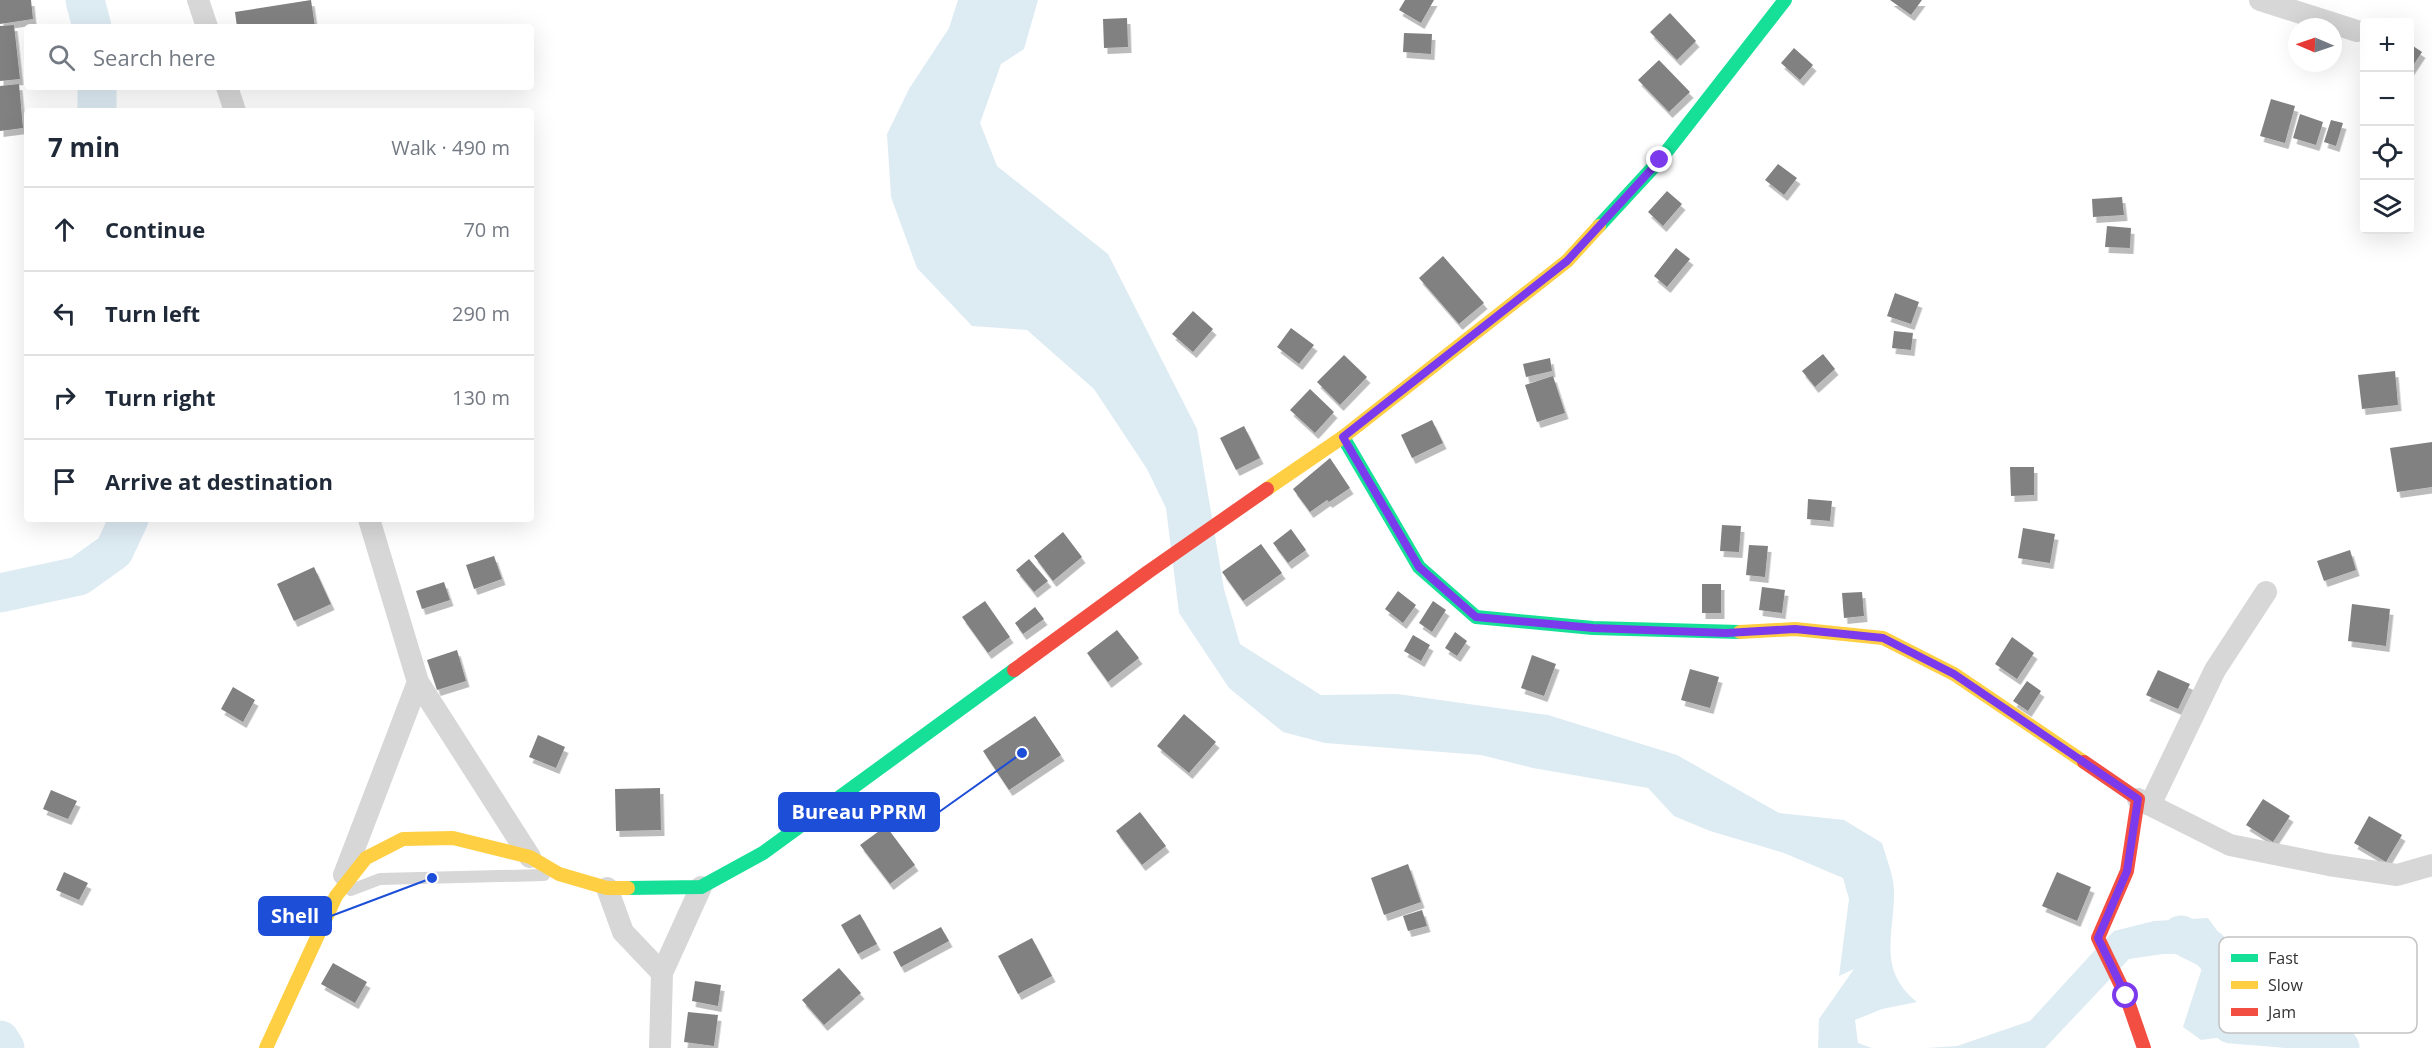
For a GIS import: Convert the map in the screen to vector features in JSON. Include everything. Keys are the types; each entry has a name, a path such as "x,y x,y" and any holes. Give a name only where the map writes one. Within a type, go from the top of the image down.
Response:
{"main road":[{"path":"266,1048 336,896 366,858 403,839 453,838 530,857 560,874 607,888 701,887 763,853 1148,572 1343,437 1567,261 1660,160 1785,0"},
{"path":"1343,437 1419,567 1476,617 1593,628 1726,633 1795,629 1883,638 1954,674 2144,802 2127,871 2098,938 2126,996 2144,1048"}],"street":[{"path":"198,0 206,24"},
{"path":"2260,0 2357,31"},
{"path":"228,90 234,108"},
{"path":"370,522 418,682 530,857"},
{"path":"2266,592 2215,670 2144,802 2230,845 2329,865 2397,875 2432,865"},
{"path":"336,896 418,682"},
{"path":"660,1048 662,973 701,887"},
{"path":"607,888 622,932 662,973"}],"lane":[{"path":"336,896 380,879 560,874"}],"shaded area":[{"path":"958,0 1038,0 1024,49 1001,64 980,123 997,166 1108,254 1197,429 1224,589 1240,644 1321,695 1397,694 1548,715 1677,755 1779,813 1844,820 1882,843 1894,889 1892,963 1896,977 1917,1002 1882,1009 1855,1020 1858,1043 1872,1048 1818,1048 1819,1019 1854,969 1839,976 1849,899 1843,878 1784,853 1710,831 1674,816 1648,788 1533,768 1481,755 1325,743 1283,732 1229,688 1179,613 1166,508 1147,469 1094,389 1027,330 972,326 917,268 891,197 887,134 909,89 949,28"},
{"path":"2208,918 2222,937 2219,937 2219,1033 2240,1033 2238,1035 2201,1040 2183,1027 2203,965 2187,954 2163,954 2129,959 2045,1048 1926,1048 1957,1046 2030,1021 2114,931 2154,921"}],"building":[{"path":"0,0 31,0 33,19 0,24"},
{"path":"311,0 315,24 237,24 235,12"},
{"path":"1405,0 1434,0 1421,23 1399,10"},
{"path":"1890,0 1922,0 1911,15"},
{"path":"1670,13 1696,41 1677,60 1650,32"},
{"path":"1127,18 1128,47 1104,48 1103,19"},
{"path":"14,25 20,79 0,81 0,26"},
{"path":"1404,33 1432,34 1431,54 1403,52"},
{"path":"2414,47 2422,52 2414,64"},
{"path":"1794,48 1813,65 1800,80 1781,63"},
{"path":"1659,60 1690,92 1669,112 1638,80"},
{"path":"19,84 23,128 0,131 0,86"},
{"path":"2271,99 2295,106 2285,143 2260,136"},
{"path":"2300,114 2323,122 2316,145 2293,138"},
{"path":"2331,120 2343,123 2336,146 2324,142"},
{"path":"1778,164 1797,178 1784,195 1765,180"},
{"path":"1667,191 1682,204 1663,226 1648,212"},
{"path":"2122,197 2124,215 2093,217 2092,199"},
{"path":"2107,226 2131,228 2130,248 2105,247"},
{"path":"1676,248 1690,259 1667,287 1654,276"},
{"path":"1443,256 1484,303 1459,324 1419,278"},
{"path":"1895,293 1919,302 1911,324 1887,316"},
{"path":"1193,311 1213,329 1193,352 1172,334"},
{"path":"1291,328 1314,345 1299,364 1277,347"},
{"path":"1894,331 1913,333 1911,350 1892,348"},
{"path":"1823,354 1835,369 1815,387 1802,371"},
{"path":"1344,355 1367,377 1340,405 1317,382"},
{"path":"1550,358 1552,371 1526,377 1523,364"},
{"path":"2395,371 2398,405 2362,409 2358,375"},
{"path":"1553,376 1565,413 1537,422 1525,385"},
{"path":"1310,389 1334,412 1315,433 1290,410"},
{"path":"1432,420 1443,443 1412,458 1401,435"},
{"path":"1244,426 1260,458 1236,470 1220,438"},
{"path":"2432,442 2432,487 2397,492 2390,448"},
{"path":"1330,458 1350,488 1310,512 1293,489"},
{"path":"2010,467 2034,467 2034,495 2011,496"},
{"path":"1808,499 1832,501 1830,521 1807,519"},
{"path":"1722,525 1741,526 1739,552 1720,551"},
{"path":"2023,528 2055,534 2050,563 2018,558"},
{"path":"1291,529 1306,550 1288,563 1273,543"},
{"path":"1063,532 1082,557 1053,581 1034,556"},
{"path":"1261,544 1282,573 1243,601 1222,572"},
{"path":"1749,545 1768,546 1765,577 1746,575"},
{"path":"2350,550 2356,570 2324,581 2317,561"},
{"path":"494,556 502,579 474,589 466,565"},
{"path":"1029,559 1048,581 1034,592 1016,570"},
{"path":"314,567 331,604 294,621 277,584"},
{"path":"444,582 450,600 422,609 416,591"},
{"path":"1702,584 1721,584 1721,613 1702,613"},
{"path":"1762,587 1785,590 1782,613 1759,610"},
{"path":"1398,591 1416,605 1403,623 1385,609"},
{"path":"1862,592 1864,616 1844,618 1842,593"},
{"path":"985,601 1010,637 988,653 962,617"},
{"path":"1433,601 1446,610 1432,632 1419,623"},
{"path":"2352,604 2390,609 2386,646 2348,641"},
{"path":"1035,607 1044,619 1023,634 1015,623"},
{"path":"1117,630 1139,658 1108,682 1087,653"},
{"path":"1455,632 1467,641 1457,656 1445,648"},
{"path":"1413,635 1430,645 1421,661 1404,651"},
{"path":"2012,637 2034,653 2017,679 1995,664"},
{"path":"457,650 466,681 437,690 427,660"},
{"path":"1532,655 1556,664 1544,696 1521,688"},
{"path":"1690,669 1719,677 1710,708 1681,700"},
{"path":"2158,670 2190,684 2178,709 2146,695"},
{"path":"2027,681 2041,691 2028,711 2013,701"},
{"path":"233,687 255,700 243,722 221,709"},
{"path":"1184,714 1216,742 1189,773 1157,746"},
{"path":"1035,716 1061,755 1009,790 983,751"},
{"path":"538,735 565,747 556,768 529,757"},
{"path":"660,788 661,830 616,831 615,789"},
{"path":"51,790 77,801 68,819 43,809"},
{"path":"2263,799 2290,816 2273,842 2246,825"},
{"path":"1140,812 1166,846 1142,865 1116,831"},
{"path":"2369,816 2402,835 2386,862 2354,843"},
{"path":"886,826 915,865 890,884 860,845"},
{"path":"1408,864 1421,902 1384,915 1371,878"},
{"path":"64,872 88,883 79,900 56,890"},
{"path":"2057,872 2091,887 2077,921 2042,906"},
{"path":"1422,910 1427,926 1408,931 1403,916"},
{"path":"860,914 877,944 858,954 841,925"},
{"path":"941,927 949,941 901,967 893,952"},
{"path":"1032,938 1052,976 1018,994 998,956"},
{"path":"333,963 367,982 355,1003 321,984"},
{"path":"839,968 861,993 824,1025 802,1000"},
{"path":"695,981 721,985 718,1006 692,1001"},
{"path":"688,1012 718,1015 714,1046 684,1042"}],"waterway":[{"path":"85,0 91,24"},
{"path":"97,90 97,108"},
{"path":"0,593 79,576 114,551 128,522"},
{"path":"2181,935 2209,949 2219,960"},
{"path":"2311,1033 2321,1035 2340,1048"},
{"path":"0,1040 5,1048"}],"traffic: fast":[{"path":"1599,226 1660,160 1785,0"},
{"path":"1343,437 1419,567 1476,617 1593,628 1740,632"},
{"path":"628,888 701,887 763,853 1014,670"}],"traffic: slow":[{"path":"1267,489 1343,437 1567,261 1599,226"},
{"path":"1740,632 1795,629 1883,638 1954,674 2084,762"},
{"path":"266,1048 336,896 366,858 403,839 453,838 530,857 559,874 607,888 628,888"}],"traffic: jam":[{"path":"1014,670 1267,489"},
{"path":"2084,762 2138,799 2127,871 2098,938 2126,996 2144,1048"}],"place":[{"name":"Bureau PPRM","path":"1022,753"},
{"name":"Shell","path":"432,878"}],"route":[{"path":"1660,160 1567,261 1343,437 1419,567 1476,617 1593,628 1726,633 1795,629 1883,638 1954,674 2138,799 2127,871 2098,938 2126,996"}]}
